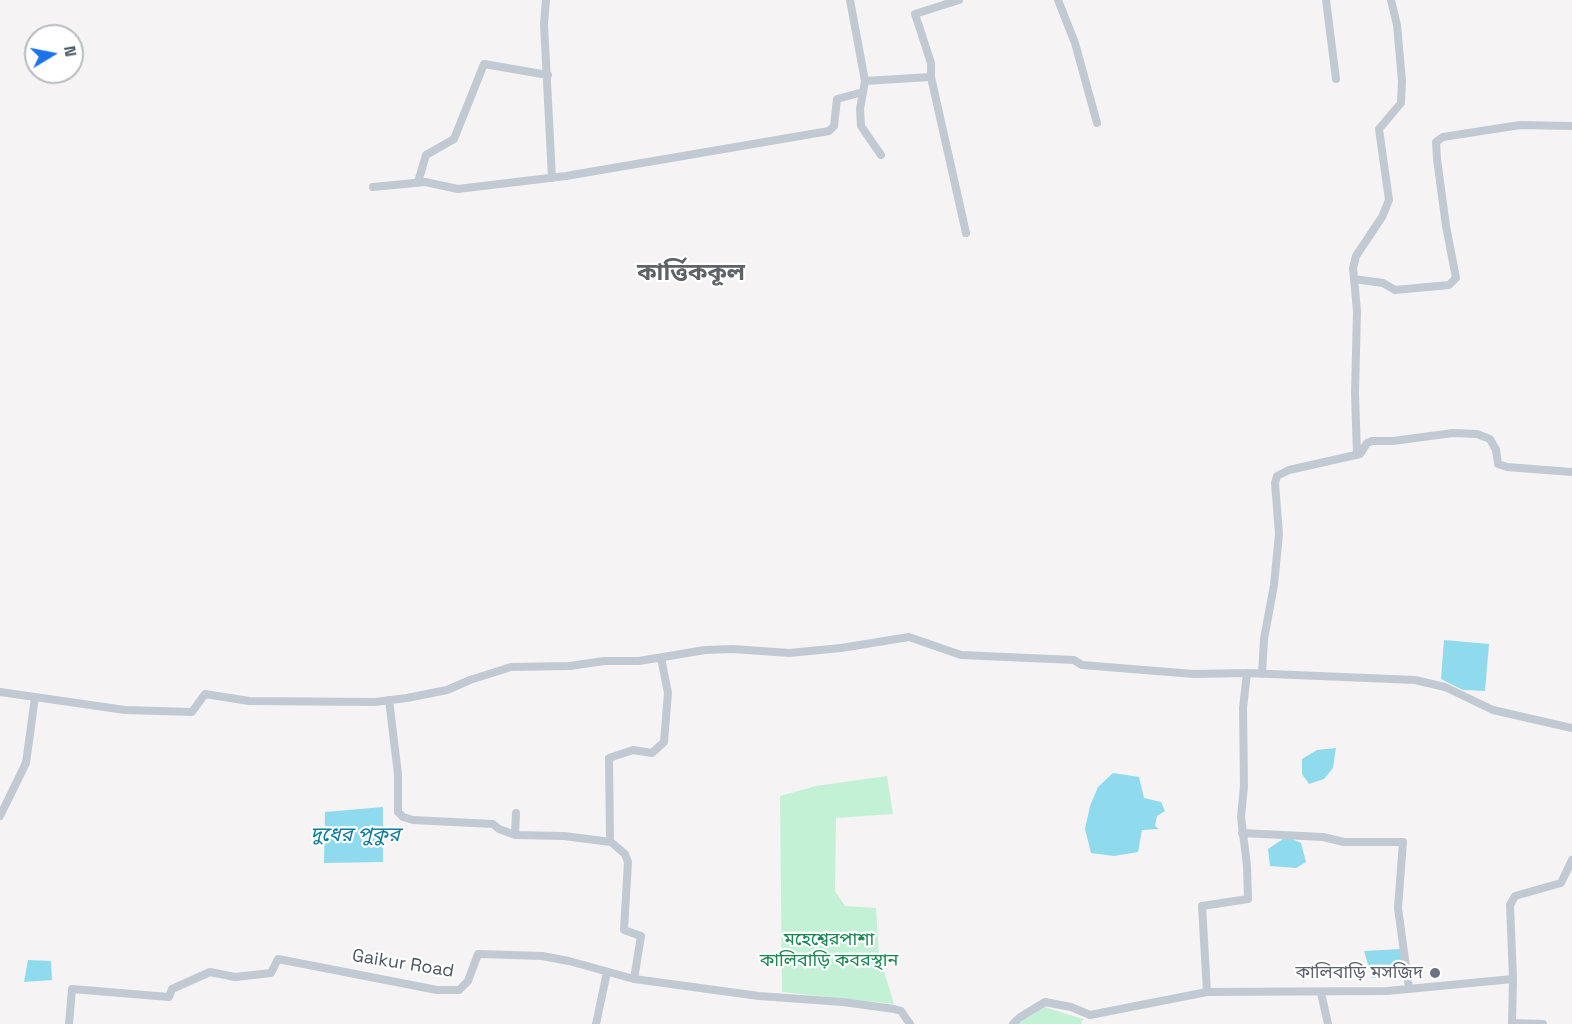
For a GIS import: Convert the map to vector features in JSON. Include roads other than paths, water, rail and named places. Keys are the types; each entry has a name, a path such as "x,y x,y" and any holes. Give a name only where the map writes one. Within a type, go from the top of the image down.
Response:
{"street":[{"path":"546,0 544,24 552,178"},
{"path":"850,0 865,81 860,110 861,126 881,155"},
{"path":"959,0 915,14 931,63 931,77 966,233"},
{"path":"1058,0 1075,43 1097,123"},
{"path":"1326,0 1335,79"},
{"path":"1357,454 1356,311 1353,268 1356,256 1382,217 1389,200 1379,129 1401,103 1402,81 1397,25 1392,0"},
{"path":"418,182 426,155 454,139 484,64 548,75"},
{"path":"865,81 931,77"},
{"path":"373,188 425,182 458,189 552,178 829,131 834,126 837,99 863,92"},
{"path":"1354,279 1383,283 1395,290 1449,285 1456,278 1437,159 1436,142 1443,137 1520,125 1572,126"},
{"path":"1262,674 1264,639 1274,585 1279,534 1275,483 1277,476 1289,470 1360,454 1367,443 1372,441 1393,441 1453,433 1477,434 1490,439 1496,450 1498,464 1507,467 1572,472"},
{"path":"0,692 125,710 192,712 205,694 249,701 389,700 447,690 511,667 639,661 705,650 733,649 789,653 841,648 909,637 961,655 1074,660 1082,665 1194,674 1247,673 1415,680 1445,687 1493,710 1572,728"},
{"path":"610,837 609,758 633,750 652,753 664,742 668,693 661,658"},
{"path":"1207,992 1202,906 1248,899 1247,866 1242,833 1244,766 1242,733 1247,673"},
{"path":"0,816 26,764 35,697"},
{"path":"389,700 398,774 398,812 403,817 413,820 493,824 515,835 564,836 611,842 625,854 628,862 624,930 641,936 634,979"},
{"path":"515,835 516,813"},
{"path":"1242,833 1323,837 1344,842 1403,842 1398,908 1409,989"},
{"path":"1543,1024 1512,1023 1510,905 1515,896 1561,883 1572,860"},
{"name":"Gaikur Road","path":"69,1024 72,989 169,997 172,989 210,972 235,977 271,973 278,959 448,991 459,990 468,981 478,954 542,957 569,961 607,972"},
{"path":"596,1024 607,972 634,979 759,996 843,1002 894,1009 901,1011 910,1024"},
{"path":"1013,1024 1045,1002 1071,1007 1090,1015 1207,992 1321,993 1409,989 1513,979"},
{"path":"1321,993 1328,1024"}],"water":[{"path":"1444,640 1489,644 1485,691 1463,690 1441,679"},
{"path":"1336,748 1333,768 1324,779 1309,784 1302,774 1302,759 1317,750"},
{"path":"1113,773 1139,777 1144,798 1161,802 1165,811 1157,816 1155,826 1159,829 1142,830 1138,852 1114,856 1091,853 1085,829 1090,806 1098,787"},
{"name":"দুধের পুকুর","path":"383,807 383,862 324,863 325,812"},
{"path":"1283,839 1292,839 1301,843 1306,862 1296,868 1270,866 1268,849"},
{"path":"1401,949 1403,975 1372,978 1364,951"},
{"path":"28,960 51,961 52,980 24,982"}],"place":[{"name":"কালিবাড়ি মসজিদ","path":"1435,973"}],"district":[{"name":"কার্ত্তিককূল","path":"691,273"}],"park label":[{"name":"মহেশ্বেরপাশা কালিবাড়ি কবরস্থান","path":"829,950"}]}
